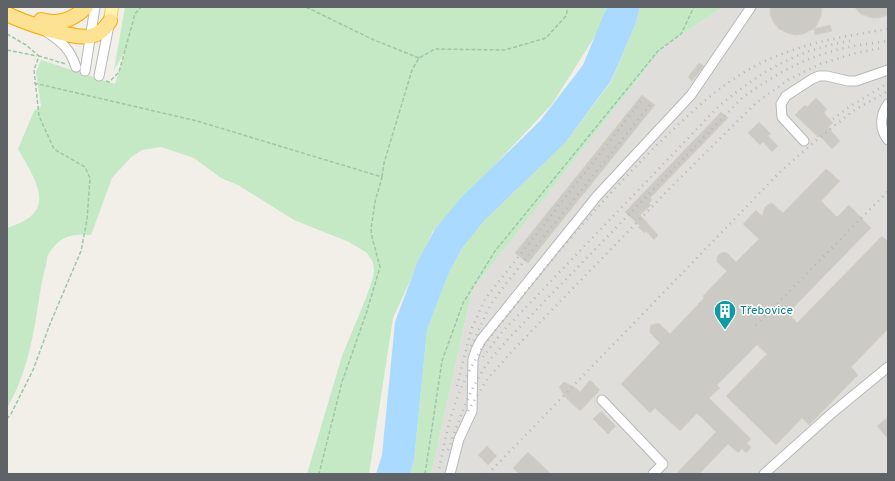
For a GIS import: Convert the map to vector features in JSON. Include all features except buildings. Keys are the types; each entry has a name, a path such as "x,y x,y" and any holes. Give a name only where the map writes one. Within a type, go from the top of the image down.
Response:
{"highway":[{"path":"7,8 28,17 49,22 57,22 72,18 86,7"},
{"path":"7,14 40,26 80,37 90,37 99,33 105,29 110,21"}],"main road":[{"path":"110,21 112,7"}],"lane":[{"path":"80,69 90,37 95,7"},
{"path":"450,474 459,439 472,409 473,359 481,340 596,196 691,95 752,7"},
{"path":"99,76 110,21"},
{"path":"40,26 65,45 80,69"},
{"path":"804,141 782,117 781,104 786,96 819,76 827,76 851,81 888,70"},
{"path":"888,104 882,116 881,122 883,132 888,140"},
{"path":"764,474 832,413 888,367"},
{"path":"602,400 663,464 653,474"}],"path":[{"path":"99,76 109,82 119,72 134,14 141,7"},
{"path":"306,7 374,40 418,58"},
{"path":"319,474 342,382 366,314 380,267 371,229 375,202 384,163 412,70 418,58 435,49 505,50 546,38 566,16 568,7"},
{"path":"425,474 442,361 463,303 495,251 658,51 681,34 694,7"},
{"path":"7,34 26,45 39,56"},
{"path":"7,50 39,56 80,69"},
{"path":"7,419 33,370 53,317 81,251 87,220 90,178 85,167 54,149 38,116 34,70 39,56"},
{"path":"34,83 197,121 382,177"}],"shaded area":[{"path":"723,7 888,7 888,474 431,474 472,290 663,47"}],"green space":[{"path":"125,7 606,7 604,22 552,104 433,231 393,318 369,474 307,474 342,356 373,278 373,262 367,253 349,242 294,220 238,185 221,178 194,158 161,147 142,150 131,157 112,178 91,235 72,235 62,239 49,253 29,353 18,387 7,408 7,228 23,221 33,214 38,205 39,195 37,185 18,149 34,111 41,106 36,72 41,60 115,84 126,49 114,70"},
{"path":"640,7 723,7 663,47 472,290 431,474 410,474 414,460 427,330 448,275 462,248 485,220 565,143 611,82 636,23"}],"water":[{"path":"607,7 640,7 636,23 611,81 565,143 485,220 462,248 448,275 427,330 414,460 410,474 376,474 382,455 395,322 418,261 435,229 461,198 540,121 583,65"}],"railway":[{"path":"438,474 448,427 456,400 484,345 564,246 606,198 650,152 703,102 731,81 763,62 778,55 809,45 888,29"},
{"path":"483,357 502,332 720,105 765,72 796,56 813,50 850,41"},
{"path":"448,450 464,407 479,377 497,352 742,98 780,73 806,60 849,47 888,41"},
{"path":"468,411 488,378 515,348 678,180 756,103 788,80 820,64 856,53 882,48"},
{"path":"833,119 849,107 888,83"},
{"path":"488,474 780,172 814,142 853,111 888,91"},
{"path":"457,386 471,330 485,299 643,99"},
{"path":"471,346 491,304 505,285 650,105"},
{"path":"756,325 888,191"}],"place":[{"name":"Třebovice","path":"725,330"}]}
